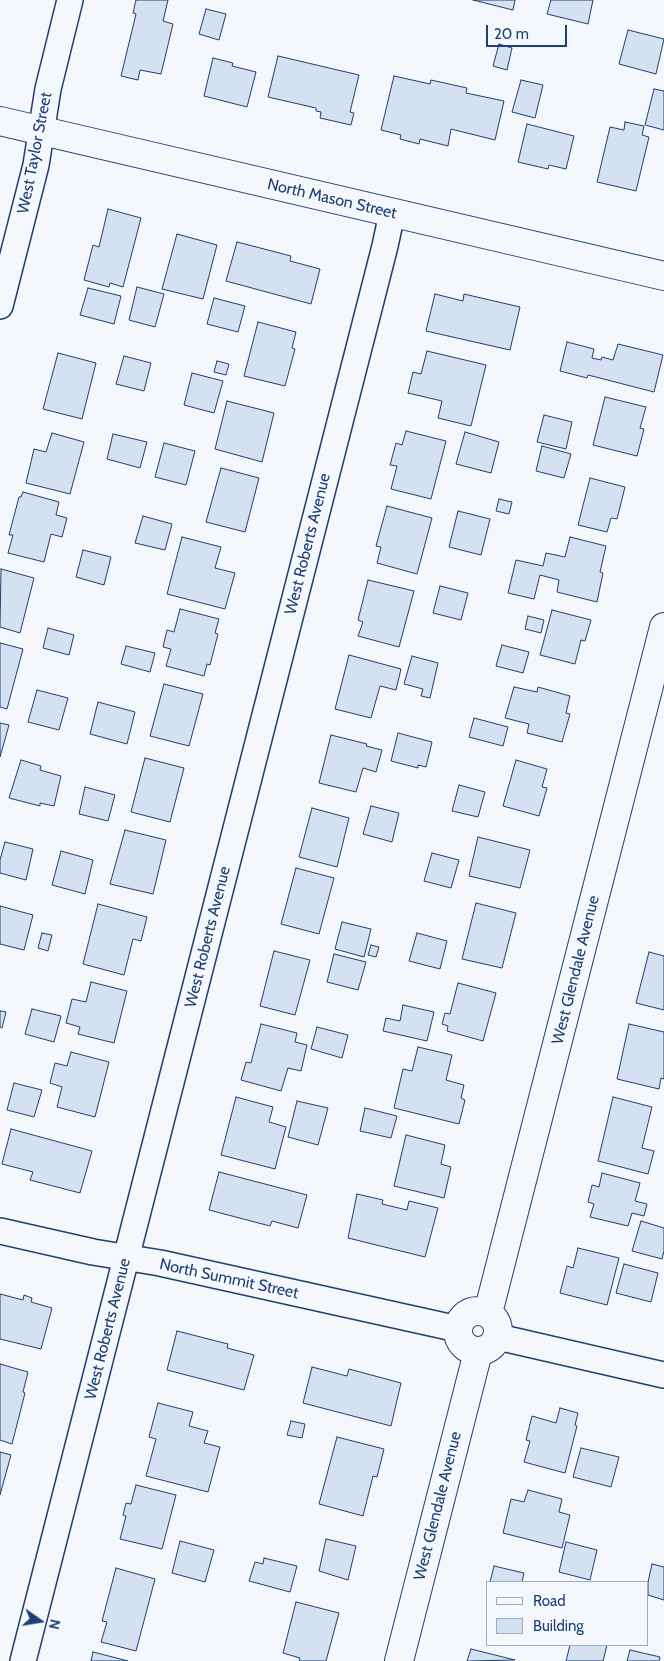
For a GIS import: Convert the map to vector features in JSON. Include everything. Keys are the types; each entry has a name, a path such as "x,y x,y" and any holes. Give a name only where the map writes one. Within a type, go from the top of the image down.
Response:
{"street":[{"name":"West Taylor Street","path":"0,306 36,165 48,89 70,0"},
{"name":"North Mason Street","path":"0,121 664,276"},
{"name":"West Roberts Avenue","path":"23,1661 380,266 392,212"},
{"name":"West Glendale Avenue","path":"399,1661 488,1334 664,627"},
{"name":"North Summit Street","path":"0,1231 93,1252 160,1263 458,1329"},
{"path":"458,1329 460,1342 465,1347 488,1334 664,1375"}],"building":[{"path":"136,0 168,0 163,21 173,24 161,74 140,70 138,80 121,76 136,14 133,13"},
{"path":"473,0 515,0 513,10"},
{"path":"551,0 593,0 588,24 547,14"},
{"path":"206,9 226,14 219,40 199,34"},
{"path":"628,30 664,39 656,74 619,64"},
{"path":"499,44 512,48 507,70 493,66"},
{"path":"278,56 359,75 350,112 354,113 351,125 320,118 321,112 316,111 316,108 268,97"},
{"path":"213,58 233,63 232,66 256,72 247,107 204,96"},
{"path":"394,76 430,84 431,80 467,88 466,93 504,101 495,140 451,129 448,146 420,139 419,144 400,139 401,135 381,130"},
{"path":"521,80 543,85 535,118 512,112"},
{"path":"654,89 664,91 664,130 645,125"},
{"path":"625,122 644,126 642,135 649,137 636,191 597,182 610,127 624,130"},
{"path":"527,124 574,136 566,169 549,165 548,169 518,162"},
{"path":"108,209 141,218 123,287 110,283 109,287 84,280 93,245 99,247"},
{"path":"177,234 217,245 203,299 162,289"},
{"path":"237,242 291,256 290,261 320,269 311,304 226,281"},
{"path":"137,287 164,294 155,327 129,320"},
{"path":"88,288 121,296 114,324 80,315"},
{"path":"435,294 463,301 464,294 520,307 510,350 426,331"},
{"path":"214,298 245,306 238,332 207,324"},
{"path":"258,322 296,332 292,348 295,349 285,386 244,376"},
{"path":"567,342 594,349 592,358 601,360 602,357 613,360 618,344 663,355 654,392 588,375 587,378 560,371"},
{"path":"427,351 486,365 471,426 438,418 442,401 408,393 413,372 421,374"},
{"path":"58,353 96,363 82,419 43,409"},
{"path":"124,356 151,363 144,391 116,384"},
{"path":"217,361 229,364 226,375 214,372"},
{"path":"192,373 223,381 214,413 184,405"},
{"path":"605,397 646,407 640,428 644,429 637,456 593,445"},
{"path":"227,401 274,413 262,462 215,449"},
{"path":"544,415 572,422 566,449 537,442"},
{"path":"406,431 446,441 431,499 391,489 397,466 390,465 396,443 402,445"},
{"path":"465,432 499,442 491,473 456,464"},
{"path":"52,433 84,442 70,494 26,483 34,449 46,452"},
{"path":"113,434 147,442 140,468 107,459"},
{"path":"164,443 195,451 186,485 155,477"},
{"path":"542,446 571,454 564,478 536,471"},
{"path":"221,468 259,478 245,532 206,522"},
{"path":"590,478 625,487 617,519 611,518 607,532 578,525"},
{"path":"23,492 59,502 56,515 67,518 62,537 51,534 44,562 8,553 13,535 9,535 19,497 21,497"},
{"path":"499,499 512,502 509,514 496,511"},
{"path":"387,506 432,518 417,574 377,563 381,547 376,546"},
{"path":"458,511 490,519 481,555 449,547"},
{"path":"143,516 172,524 165,550 135,543"},
{"path":"182,537 221,547 215,568 235,573 225,609 167,594"},
{"path":"570,537 606,546 600,572 603,573 597,602 557,592 559,580 540,575 534,599 508,593 516,560 543,566 546,553 565,557"},
{"path":"83,550 111,557 104,585 76,577"},
{"path":"1,569 34,578 20,633 0,627"},
{"path":"368,580 414,591 399,647 358,636 363,622 358,620"},
{"path":"440,586 468,593 461,620 433,613"},
{"path":"180,609 219,619 215,633 218,634 210,665 207,664 204,676 166,666 171,649 163,647 167,630 174,632"},
{"path":"552,610 591,620 585,641 581,640 575,664 540,655"},
{"path":"528,616 544,620 541,633 525,629"},
{"path":"48,628 74,635 69,655 43,648"},
{"path":"0,643 23,649 7,709 0,707"},
{"path":"502,645 529,652 523,673 496,666"},
{"path":"126,646 155,653 150,672 121,664"},
{"path":"349,655 401,669 396,690 380,686 371,718 335,709"},
{"path":"412,656 438,663 430,698 421,696 423,689 404,684"},
{"path":"164,684 203,694 189,746 150,736"},
{"path":"514,687 537,692 538,687 570,696 566,713 570,714 562,742 527,733 529,724 505,718"},
{"path":"37,690 68,698 59,730 28,722"},
{"path":"98,702 135,712 127,744 90,734"},
{"path":"474,718 508,727 503,746 469,737"},
{"path":"0,723 9,725 0,757"},
{"path":"398,733 432,742 426,767 418,765 418,768 391,761"},
{"path":"331,735 367,744 366,746 382,750 376,772 363,768 356,792 319,783"},
{"path":"145,758 184,768 170,822 131,812"},
{"path":"21,760 41,766 40,770 61,776 54,806 40,803 40,806 9,798"},
{"path":"516,760 547,769 542,787 547,788 539,816 503,806"},
{"path":"459,785 485,792 478,817 452,811"},
{"path":"85,787 115,795 108,821 79,814"},
{"path":"371,806 399,813 392,842 363,834"},
{"path":"312,808 349,818 337,867 299,857"},
{"path":"125,830 166,840 153,894 110,884"},
{"path":"478,837 530,850 520,888 469,876"},
{"path":"5,842 33,849 26,880 0,873 0,860"},
{"path":"61,851 93,860 85,894 52,885"},
{"path":"432,853 459,860 451,888 424,881"},
{"path":"296,868 334,878 319,934 281,924"},
{"path":"476,903 516,913 502,968 462,959"},
{"path":"98,904 147,917 141,941 133,939 124,975 83,964"},
{"path":"0,906 33,915 24,950 0,944"},
{"path":"342,922 371,929 364,957 335,949"},
{"path":"42,933 52,935 48,951 38,948"},
{"path":"417,933 447,941 440,969 409,961"},
{"path":"371,945 379,947 376,957 368,955"},
{"path":"274,951 310,960 295,1015 260,1006"},
{"path":"649,952 664,956 664,1010 636,1003"},
{"path":"334,954 366,962 358,990 327,982"},
{"path":"91,982 127,991 114,1043 78,1034 80,1027 66,1023 72,999 86,1002"},
{"path":"458,983 496,993 483,1041 447,1031 448,1026 442,1024 445,1013 450,1014"},
{"path":"403,1005 434,1012 427,1041 383,1031 386,1018 400,1021"},
{"path":"32,1009 61,1016 54,1042 25,1034"},
{"path":"0,1011 6,1012 2,1028 0,1027"},
{"path":"261,1024 297,1033 295,1042 307,1045 301,1071 288,1068 281,1091 241,1080 246,1062 251,1063"},
{"path":"629,1024 664,1032 664,1079 661,1078 659,1089 617,1079"},
{"path":"317,1027 348,1035 342,1058 311,1049"},
{"path":"418,1047 452,1055 446,1080 464,1085 461,1098 465,1100 459,1124 394,1108 403,1069 412,1071"},
{"path":"71,1052 109,1062 95,1117 57,1107 62,1087 50,1083 55,1063 67,1066"},
{"path":"14,1083 42,1090 34,1117 7,1110"},
{"path":"236,1097 273,1107 269,1122 286,1127 275,1169 221,1155"},
{"path":"613,1097 652,1107 642,1148 654,1151 648,1174 598,1161"},
{"path":"297,1101 328,1108 318,1145 288,1137"},
{"path":"365,1108 397,1116 391,1138 360,1131"},
{"path":"11,1129 92,1151 80,1193 30,1180 33,1172 2,1164"},
{"path":"406,1135 445,1145 441,1164 451,1167 444,1198 394,1186"},
{"path":"219,1172 307,1195 298,1228 272,1221 270,1226 209,1210"},
{"path":"602,1173 640,1183 635,1201 647,1204 644,1216 632,1213 628,1226 590,1217 594,1204 588,1202 592,1185 599,1187"},
{"path":"357,1194 383,1200 382,1204 407,1210 409,1201 438,1208 425,1257 348,1238"},
{"path":"641,1221 664,1228 662,1259 632,1251"},
{"path":"578,1248 619,1258 607,1305 560,1293 567,1266 573,1268"},
{"path":"624,1264 658,1273 651,1302 616,1293"},
{"path":"0,1294 23,1300 24,1295 32,1298 31,1302 52,1308 41,1349 0,1339"},
{"path":"177,1331 228,1344 227,1348 254,1355 244,1390 167,1370"},
{"path":"0,1364 28,1372 23,1392 25,1393 12,1444 0,1440"},
{"path":"312,1367 347,1376 349,1369 401,1383 391,1426 303,1403"},
{"path":"158,1403 193,1412 189,1426 208,1431 204,1443 220,1447 208,1492 146,1476 156,1439 149,1437"},
{"path":"560,1408 578,1413 575,1425 577,1426 565,1473 524,1462 530,1441 526,1440 532,1416 556,1423"},
{"path":"291,1421 305,1424 302,1438 287,1435"},
{"path":"337,1437 384,1449 377,1477 373,1476 363,1516 319,1504"},
{"path":"581,1448 619,1457 611,1487 573,1477"},
{"path":"0,1452 11,1455 0,1495"},
{"path":"136,1485 176,1495 162,1549 120,1539 126,1516 123,1515 126,1503 131,1504"},
{"path":"528,1490 562,1499 559,1512 570,1515 562,1548 503,1533 511,1499 524,1502"},
{"path":"326,1539 356,1546 348,1580 319,1571"},
{"path":"180,1541 214,1550 205,1582 172,1573"},
{"path":"566,1542 597,1550 590,1580 559,1572"},
{"path":"264,1558 297,1566 290,1592 249,1581 255,1562 263,1564"},
{"path":"652,1564 664,1567 664,1600 649,1595 648,1581"},
{"path":"494,1566 524,1573 522,1581 490,1581"},
{"path":"116,1568 155,1579 136,1651 101,1642 107,1622 102,1621"},
{"path":"296,1602 339,1613 326,1661 299,1661 300,1658 283,1653"},
{"path":"570,1646 607,1646 603,1661 566,1661"},
{"path":"471,1649 515,1660 467,1661"},
{"path":"630,1650 660,1657 659,1661 627,1661"},
{"path":"93,1652 128,1661 91,1661"}]}
